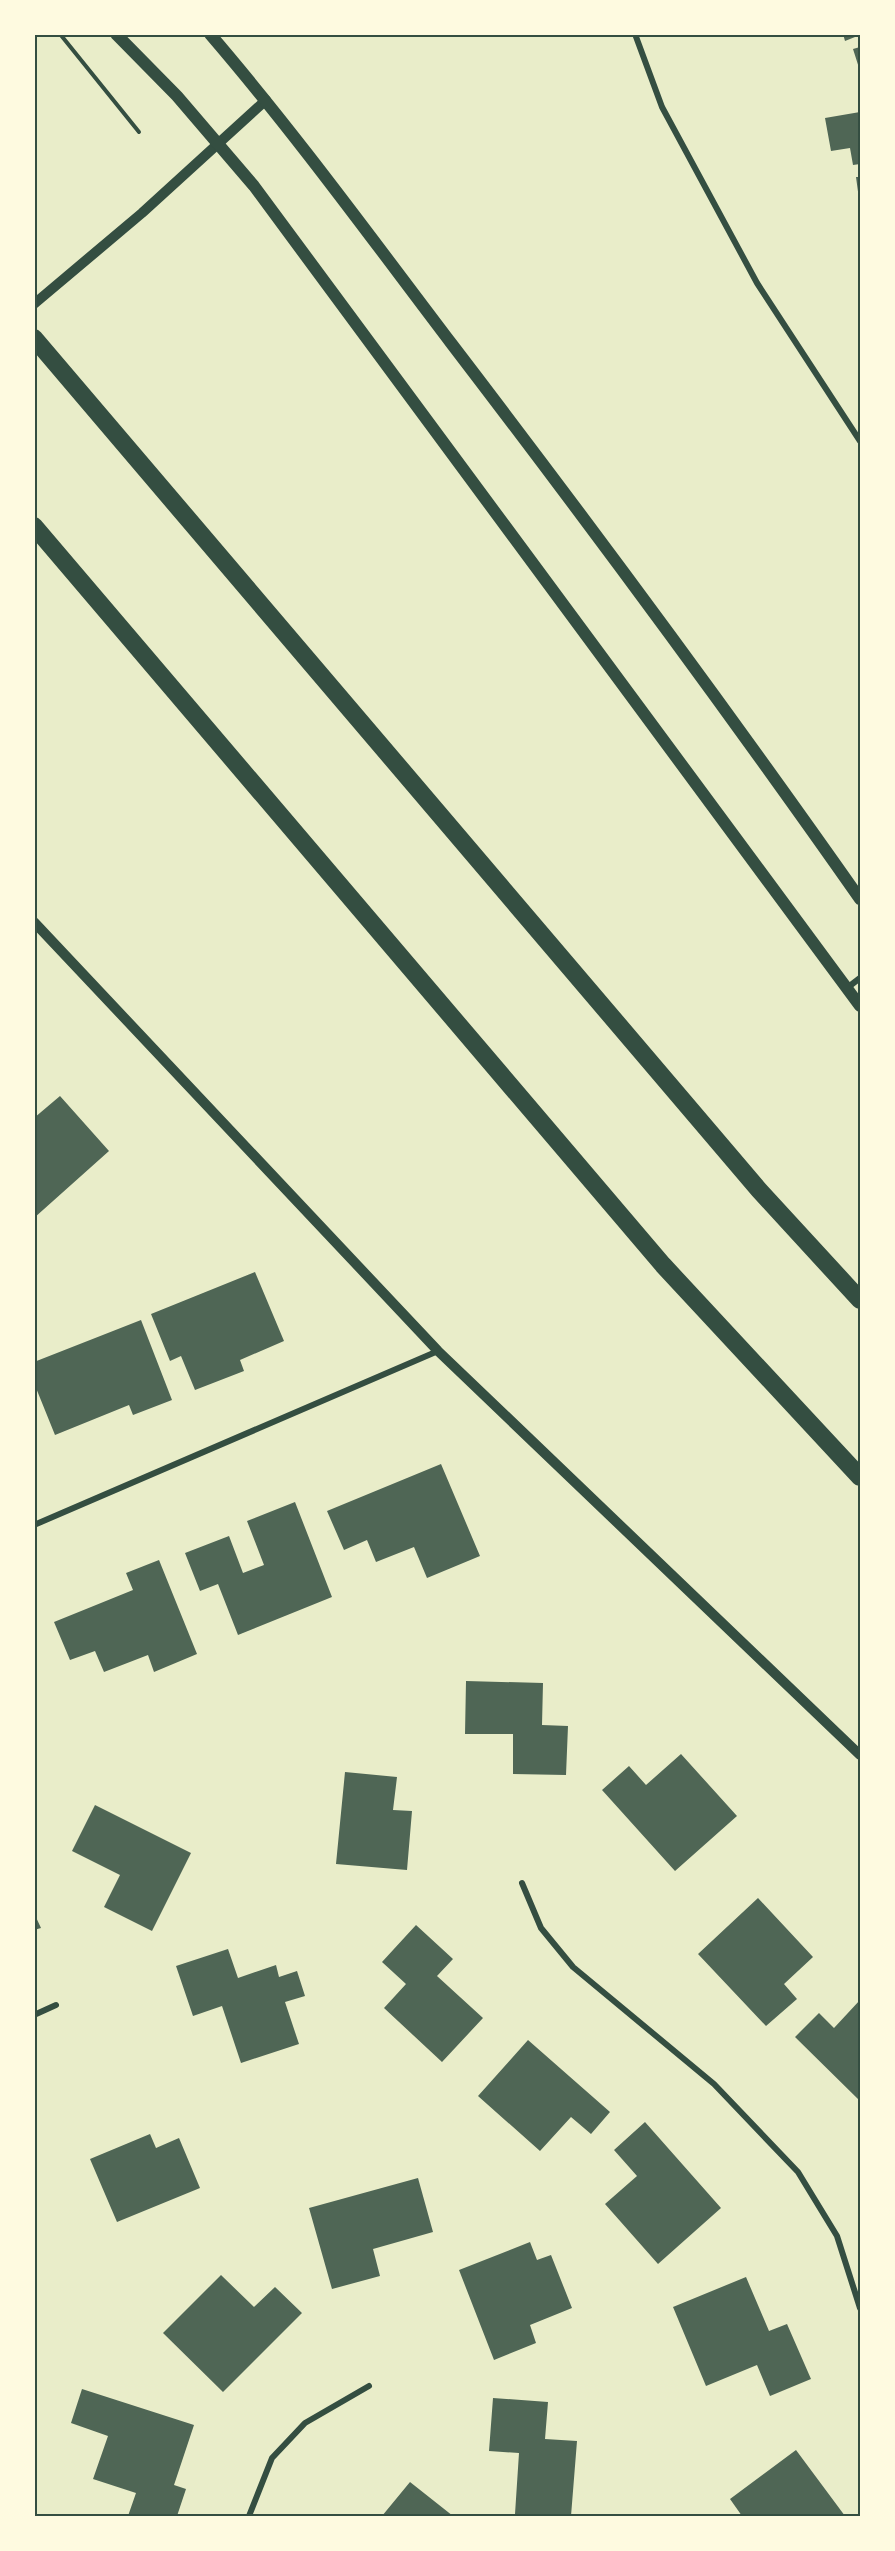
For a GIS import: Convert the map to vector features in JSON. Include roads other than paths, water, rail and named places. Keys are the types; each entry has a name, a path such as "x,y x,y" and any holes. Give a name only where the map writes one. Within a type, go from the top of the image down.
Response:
{"highway":[{"path":"34,338 759,1190 861,1299"},
{"path":"34,526 663,1265 861,1477"}],"main road":[{"path":"116,34 177,96 218,142 261,196 861,1006"},
{"path":"210,34 266,100 602,541 732,717 861,899"}],"street":[{"path":"635,34 662,107 757,283 861,441"},
{"path":"34,304 142,213 266,100"},
{"path":"34,922 438,1351 861,1755"},
{"path":"847,988 861,978"},
{"path":"34,1525 438,1351"},
{"path":"522,1883 541,1928 573,1967 714,2084 798,2172 837,2236 861,2308"},
{"path":"34,2014 56,2005"},
{"path":"249,2517 272,2458 305,2423 369,2386"}]}
